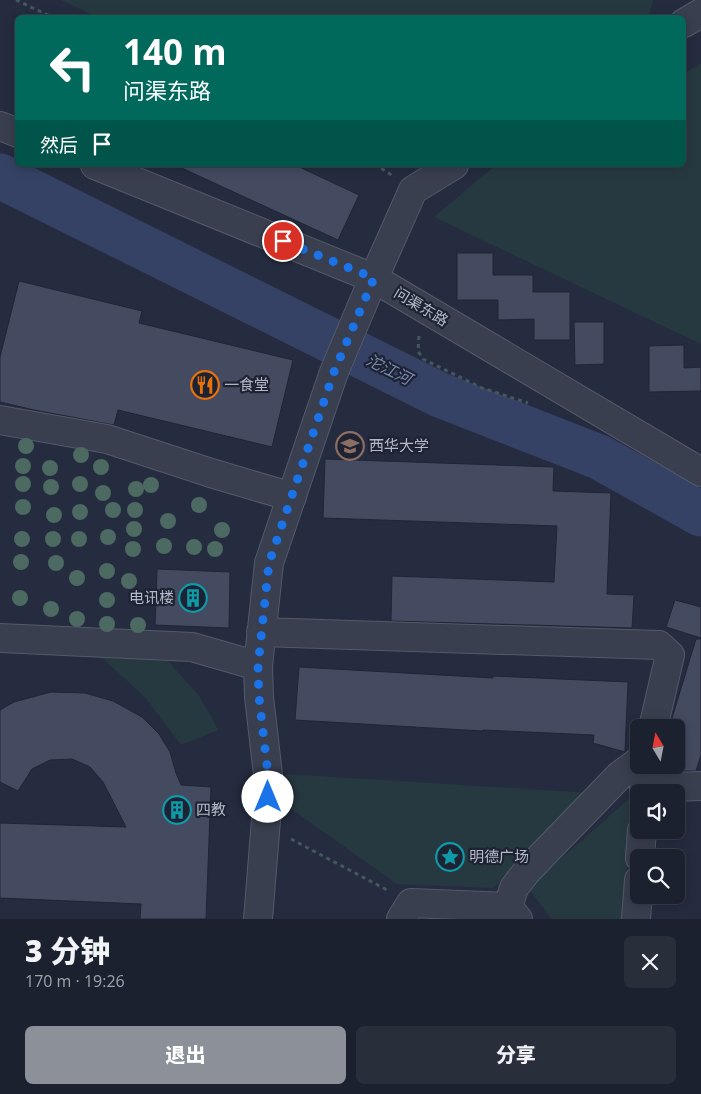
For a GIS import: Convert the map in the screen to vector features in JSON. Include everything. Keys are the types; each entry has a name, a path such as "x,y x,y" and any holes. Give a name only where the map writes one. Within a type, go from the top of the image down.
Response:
{"street":[{"path":"686,23 701,13 690,0"},
{"path":"0,126 15,132"},
{"name":"问渠东路","path":"100,167 371,284 701,472"},
{"path":"258,919 269,783 259,697 258,666 269,563 334,372 413,190 451,167"},
{"path":"0,430 0,420 107,439 210,473 292,496"},
{"path":"261,632 659,645 670,655 655,719"},
{"path":"0,638 192,647 258,666"},
{"path":"406,911 513,913 514,888 527,871 620,774 630,768"},
{"path":"645,782 701,786"},
{"path":"636,919 637,904"}],"path":[{"path":"16,0 48,15"},
{"path":"266,826 406,911"}],"shaded area":[{"path":"61,0 653,0 649,15 93,15"},
{"path":"701,64 701,344 434,217 494,167 686,167 686,72"},
{"path":"99,655 168,661 200,697 218,730 181,745 145,697"},
{"path":"285,774 591,793 494,888 397,884 283,803"},
{"path":"630,798 623,919 552,919 528,888"}],"building":[{"path":"179,167 299,167 359,195 338,240"},
{"path":"457,253 493,253 493,275 533,275 533,292 570,292 570,340 534,340 534,319 498,320 498,300 457,300"},
{"path":"19,281 142,311 139,323 293,360 272,447 118,410 114,425 0,402 0,357"},
{"path":"574,322 604,322 604,364 575,365"},
{"path":"684,345 684,368 701,367 701,391 649,392 649,346"},
{"path":"325,459 554,467 553,491 611,493 607,594 634,595 632,628 391,621 392,576 554,582 557,526 323,518"},
{"name":"电讯楼","path":"157,569 230,572 229,628 155,625"},
{"path":"675,600 701,607 701,638 666,627"},
{"path":"696,639 701,639 701,755 696,771 685,771 685,719 672,719"},
{"path":"299,667 493,678 493,676 628,682 625,752 593,743 594,735 483,731 295,720"},
{"name":"四教","path":"51,692 85,693 113,701 142,717 159,734 170,752 181,785 211,787 206,919 140,919 141,904 0,898 0,823 126,827 103,782 90,767 72,759 50,760 32,769 18,791 0,782 0,710 14,702"}],"waterway":[{"name":"沱江河","path":"0,176 440,395 599,457 701,514"}],"place":[{"name":"一食堂","path":"205,385"},
{"name":"西华大学","path":"350,446"},
{"name":"电讯楼","path":"193,598"},
{"name":"四教","path":"177,810"},
{"name":"明德广场","path":"450,857"}],"route":[{"path":"268,797 269,783 259,697 258,666 269,563 334,372 374,278 283,241"}]}
